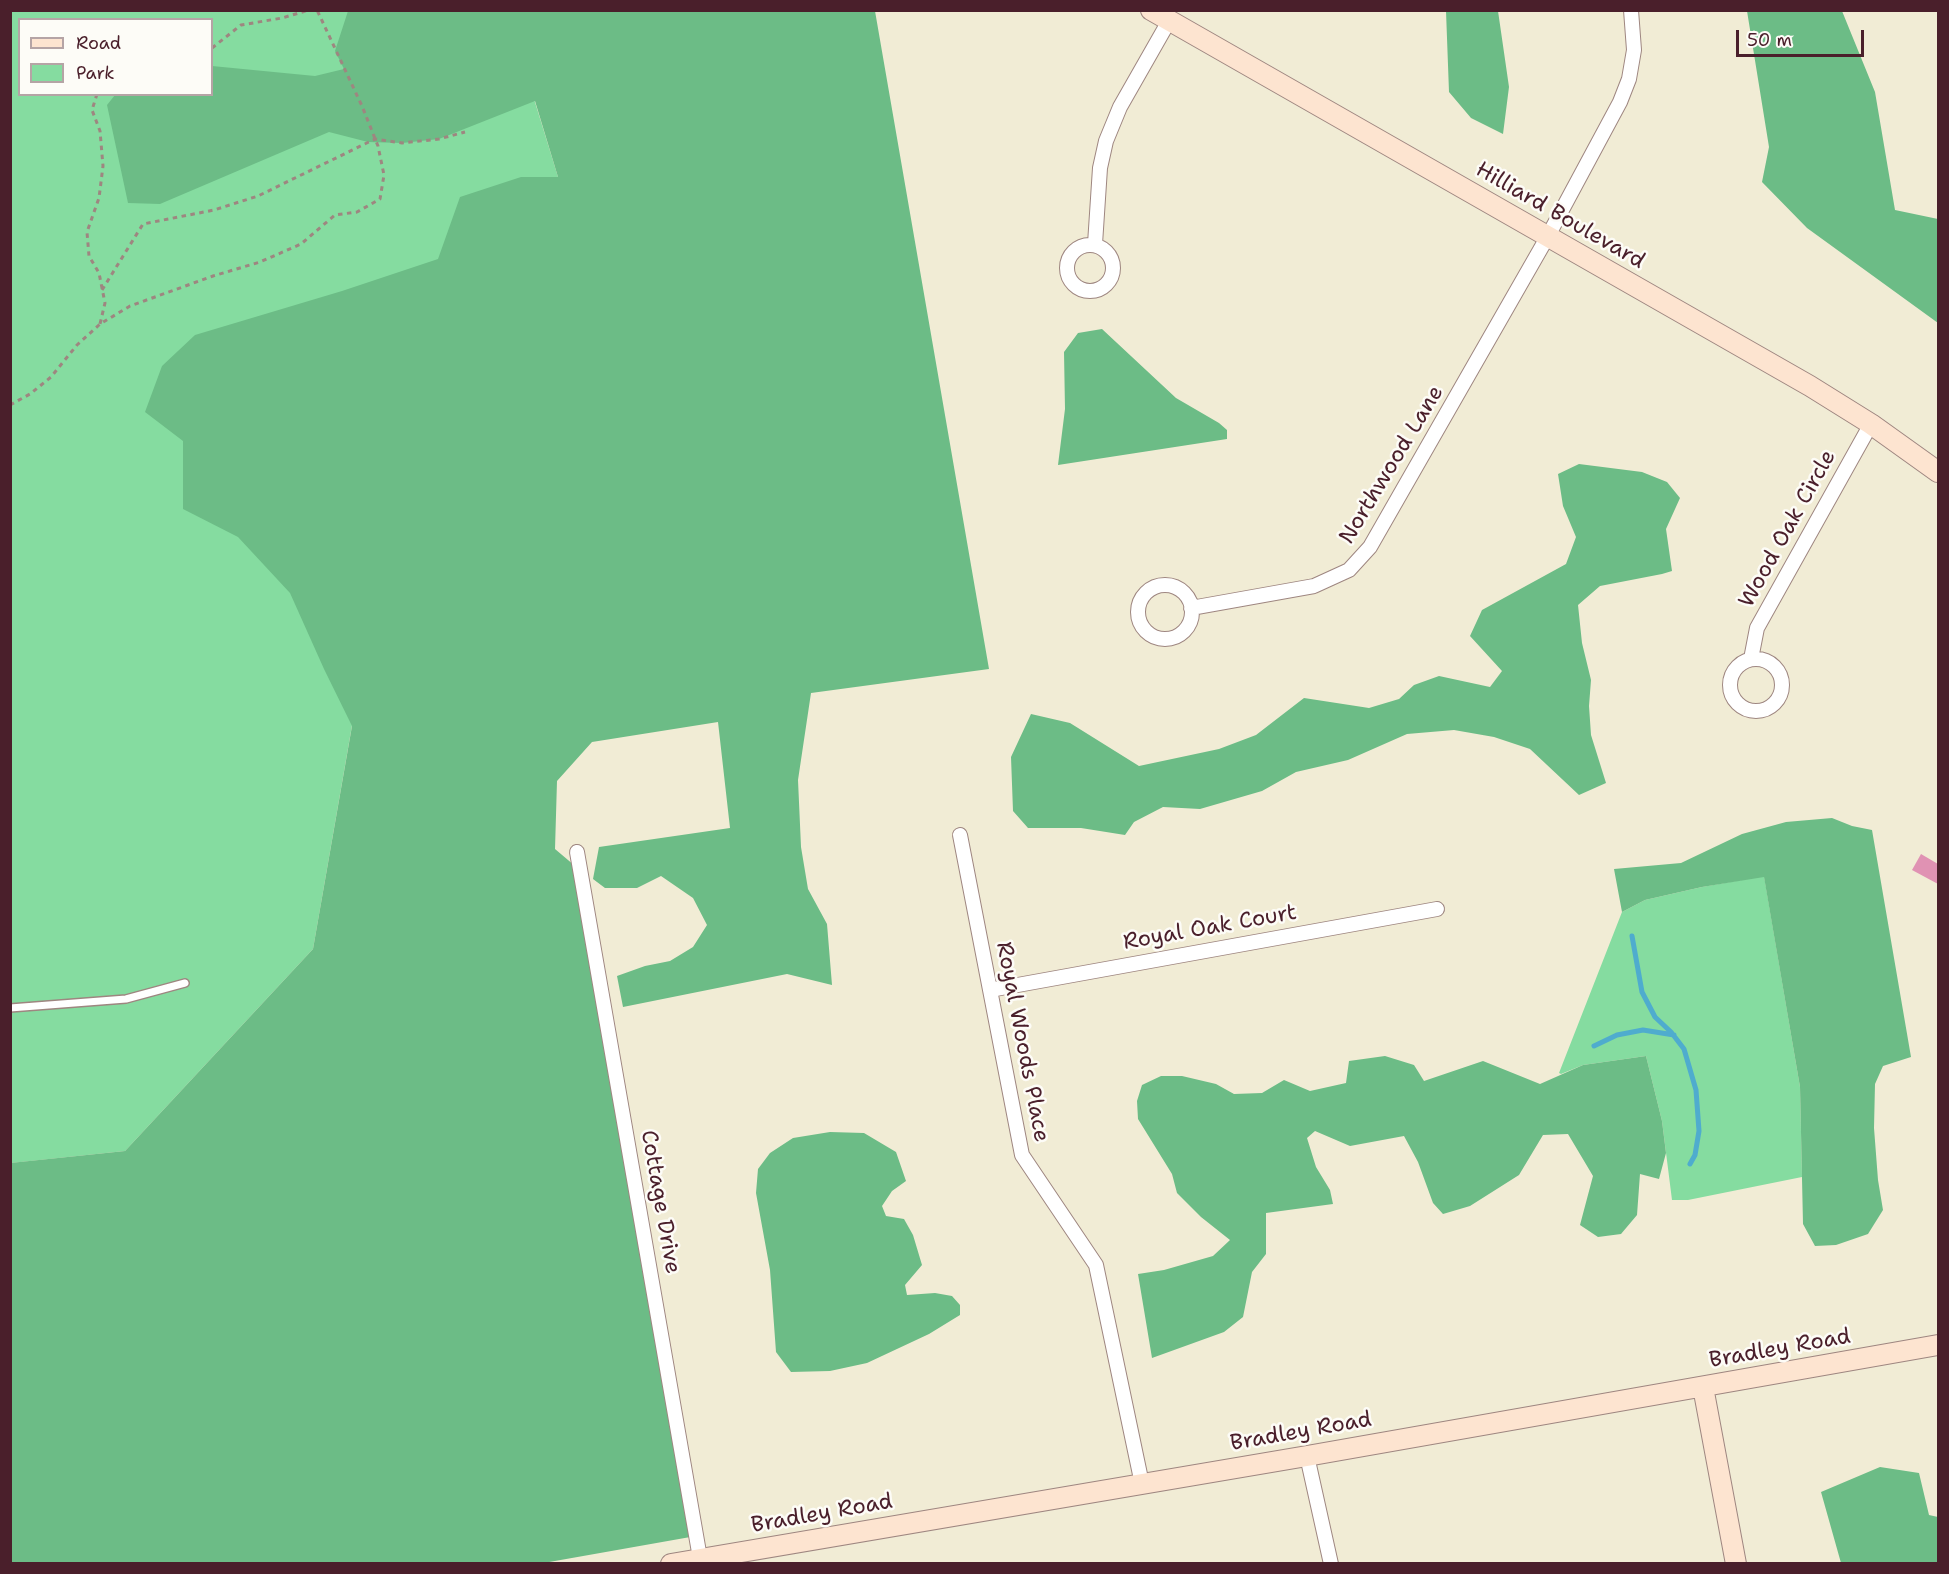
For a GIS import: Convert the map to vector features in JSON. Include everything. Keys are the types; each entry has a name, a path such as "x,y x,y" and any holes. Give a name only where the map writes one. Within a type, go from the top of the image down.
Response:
{"street":[{"name":"Hilliard Boulevard","path":"1151,10 1736,343 1871,424 1938,472"},
{"name":"Northwood Lane","path":"1191,608 1314,586 1349,570 1365,555 1383,528 1548,236 1625,91 1634,50 1631,10"},
{"path":"1095,244 1101,161 1108,134 1120,107 1169,21"},
{"name":"Wood Oak Circle","path":"1751,659 1757,628 1871,424"},
{"name":"Royal Woods Place","path":"960,835 1022,1155 1096,1264 1142,1484"},
{"name":"Cottage Drive","path":"577,852 700,1558"},
{"name":"Royal Oak Court","path":"990,990 1437,909"},
{"name":"Bradley Road","path":"671,1563 1307,1456 1938,1345"},
{"path":"1703,1387 1736,1563"},
{"path":"1307,1456 1331,1563"}],"lane":[{"path":"10,1008 126,999 184,983"}],"path":[{"path":"213,47 241,25 282,18 309,10"},
{"path":"10,405 30,394 51,377 77,345 100,324 130,306 213,276 260,262 301,244 335,215 357,212 380,199 384,176 375,139 317,10"},
{"path":"96,96 92,110 100,131 104,166 99,198 87,232 89,256 99,273 105,303 100,324"},
{"path":"102,290 144,224 214,210 258,196 375,139 402,143 439,139 465,132"}],"green space":[{"path":"11,11 507,11 558,177 358,691 313,949 125,1151 11,1163"},
{"path":"348,11 875,11 989,669 811,693 798,780 801,847 808,889 827,924 832,985 787,974 623,1007 617,976 645,966 670,961 693,947 707,925 693,898 661,876 637,888 605,888 593,879 599,847 730,828 718,722 592,742 557,781 555,849 581,871 696,1536 538,1564 11,1563 10,1163 125,1151 313,949 352,726 290,593 238,537 183,509 183,441 145,412 162,366 195,335 342,291 438,259 460,197 521,177 558,177 535,101 439,139 402,143 368,142 329,132 160,204 128,203 107,105 114,96 213,96 213,66 315,76 344,69 335,51"},
{"path":"1446,11 1498,11 1509,87 1503,134 1471,118 1449,92"},
{"path":"1747,11 1842,11 1875,92 1895,210 1938,219 1938,323 1807,228 1762,182 1769,147"},
{"path":"1102,329 1176,398 1227,430 1227,439 1058,465 1065,409 1064,352 1078,333"},
{"path":"1579,464 1642,472 1667,482 1680,498 1666,529 1672,571 1600,586 1578,605 1582,643 1591,680 1589,706 1591,735 1606,783 1579,795 1530,749 1494,737 1454,730 1407,734 1348,760 1296,772 1262,791 1200,809 1163,807 1134,822 1125,835 1081,828 1028,828 1013,811 1011,757 1031,714 1070,723 1139,766 1219,749 1256,735 1304,698 1369,708 1399,699 1414,685 1439,676 1490,687 1502,671 1470,636 1482,610 1566,564 1576,537 1563,506 1558,474"},
{"path":"1832,818 1852,826 1872,830 1911,1057 1883,1066 1875,1084 1874,1128 1883,1210 1868,1234 1836,1245 1815,1246 1803,1224 1800,1087 1764,877 1702,887 1645,900 1622,912 1614,869 1681,863 1742,834 1786,822"},
{"path":"1764,876 1800,1087 1802,1177 1688,1200 1672,1200 1662,1121 1646,1056 1583,1065 1559,1073 1622,912 1645,900"},
{"path":"1385,1056 1414,1065 1424,1081 1483,1061 1540,1084 1583,1065 1646,1056 1662,1121 1666,1153 1659,1179 1640,1174 1637,1215 1621,1234 1598,1237 1580,1225 1593,1176 1568,1134 1543,1135 1519,1175 1470,1206 1443,1214 1433,1203 1418,1162 1404,1136 1350,1146 1315,1131 1307,1138 1316,1167 1330,1190 1333,1204 1266,1213 1266,1254 1252,1272 1243,1317 1224,1332 1152,1358 1138,1274 1164,1270 1213,1256 1230,1240 1201,1217 1177,1193 1172,1174 1138,1119 1137,1101 1142,1085 1161,1076 1182,1076 1216,1084 1234,1094 1262,1093 1284,1080 1310,1091 1346,1083 1349,1061"},
{"path":"830,1132 864,1133 896,1152 906,1181 892,1191 882,1206 886,1216 904,1219 913,1235 922,1265 905,1285 907,1295 935,1293 952,1296 960,1305 960,1315 929,1334 867,1363 830,1371 791,1372 776,1352 770,1270 756,1193 758,1169 770,1153 793,1138"},
{"path":"1880,1467 1919,1473 1929,1515 1938,1517 1938,1563 1841,1563 1821,1492"}],"building":[{"path":"1921,854 1938,864 1938,884 1912,870"}],"waterway":[{"path":"1632,936 1642,992 1655,1017 1684,1049 1696,1090 1699,1131 1695,1155 1690,1164"},
{"path":"1594,1046 1617,1035 1643,1030 1674,1035"}]}
